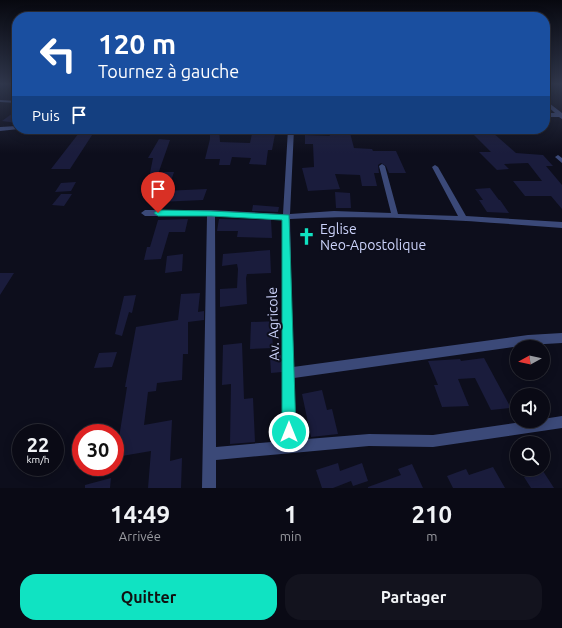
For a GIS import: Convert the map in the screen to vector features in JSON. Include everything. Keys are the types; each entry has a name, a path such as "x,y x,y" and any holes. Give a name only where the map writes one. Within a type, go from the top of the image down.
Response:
{"street":[{"path":"551,107 561,116"},
{"path":"550,115 561,116"},
{"path":"0,129 12,128"},
{"name":"Av. Agricole","path":"289,446 286,217 291,134"},
{"path":"382,166 395,216"},
{"path":"435,167 463,218"},
{"path":"145,213 286,217 334,214 463,218 562,225"},
{"path":"209,488 211,214"},
{"path":"289,374 528,340 562,338"},
{"path":"210,454 369,440 433,442 562,422"}],"building":[{"path":"12,114 12,122 2,121"},
{"path":"78,134 93,134 70,169 51,169"},
{"path":"210,134 219,134 220,142 250,143 252,134 275,134 272,150 268,150 266,165 249,164 251,158 232,157 230,165 219,165 220,159 205,159"},
{"path":"329,134 350,134 354,148 372,149 373,151 396,151 406,173 389,173 386,166 381,163 378,165 379,173 374,173 377,186 362,186 360,175 335,174 340,189 308,191 302,168 314,167 313,144 305,144 305,135 330,136"},
{"path":"473,134 494,134 516,153 543,155 553,166 546,166 562,185 562,209 551,196 525,196 513,181 542,181 528,163 504,164 509,169 497,170 479,152 491,152"},
{"path":"159,139 170,140 157,177 149,178 153,158 148,158"},
{"path":"162,172 174,172 171,181 158,181"},
{"path":"76,182 71,191 55,192 61,183"},
{"path":"490,188 509,213 487,212 479,200 483,200 475,189"},
{"path":"207,189 203,200 159,202 163,191"},
{"path":"335,192 350,193 351,208 336,208"},
{"path":"61,194 72,194 64,206 52,205"},
{"path":"253,205 279,207 278,212 252,211"},
{"path":"188,219 185,232 169,232 161,259 144,260 147,247 150,247 158,220"},
{"path":"219,219 271,220 272,238 237,237 238,231 217,231"},
{"path":"270,250 271,273 247,274 247,304 220,307 220,289 237,288 237,264 222,266 223,254"},
{"path":"183,254 182,271 165,273 167,256"},
{"path":"0,273 14,273 0,295"},
{"path":"200,293 198,312 204,311 204,320 188,322 188,354 183,354 182,380 157,383 156,391 148,392 144,425 172,420 170,461 182,458 181,488 148,488 151,451 124,456 124,424 121,424 127,387 125,387 136,327 178,320 181,294"},
{"path":"136,295 132,313 129,312 122,336 115,334 124,296"},
{"path":"279,321 280,332 272,332 273,348 250,349 251,322"},
{"path":"242,343 244,399 253,398 255,442 230,444 231,384 222,385 223,345"},
{"path":"117,352 112,367 94,368 99,353"},
{"path":"281,355 282,372 271,373 270,356"},
{"path":"484,358 510,408 491,410 475,378 458,379 469,406 442,407 434,385 438,385 428,361 460,359 461,361"},
{"path":"322,390 327,410 332,409 338,434 311,437 302,394"},
{"path":"338,463 340,471 362,463 368,481 353,486 351,481 333,488 322,488 316,470"},
{"path":"412,464 423,488 368,488 401,475 398,469"},
{"path":"493,467 505,488 453,488 447,476 466,469 469,475"},
{"path":"546,476 554,488 531,488 524,477"},
{"path":"111,478 110,488 85,488 85,485"}],"place":[{"name":"Eglise Neo-Apostolique","path":"307,237"}],"route":[{"path":"158,213 286,217 289,432"}]}
